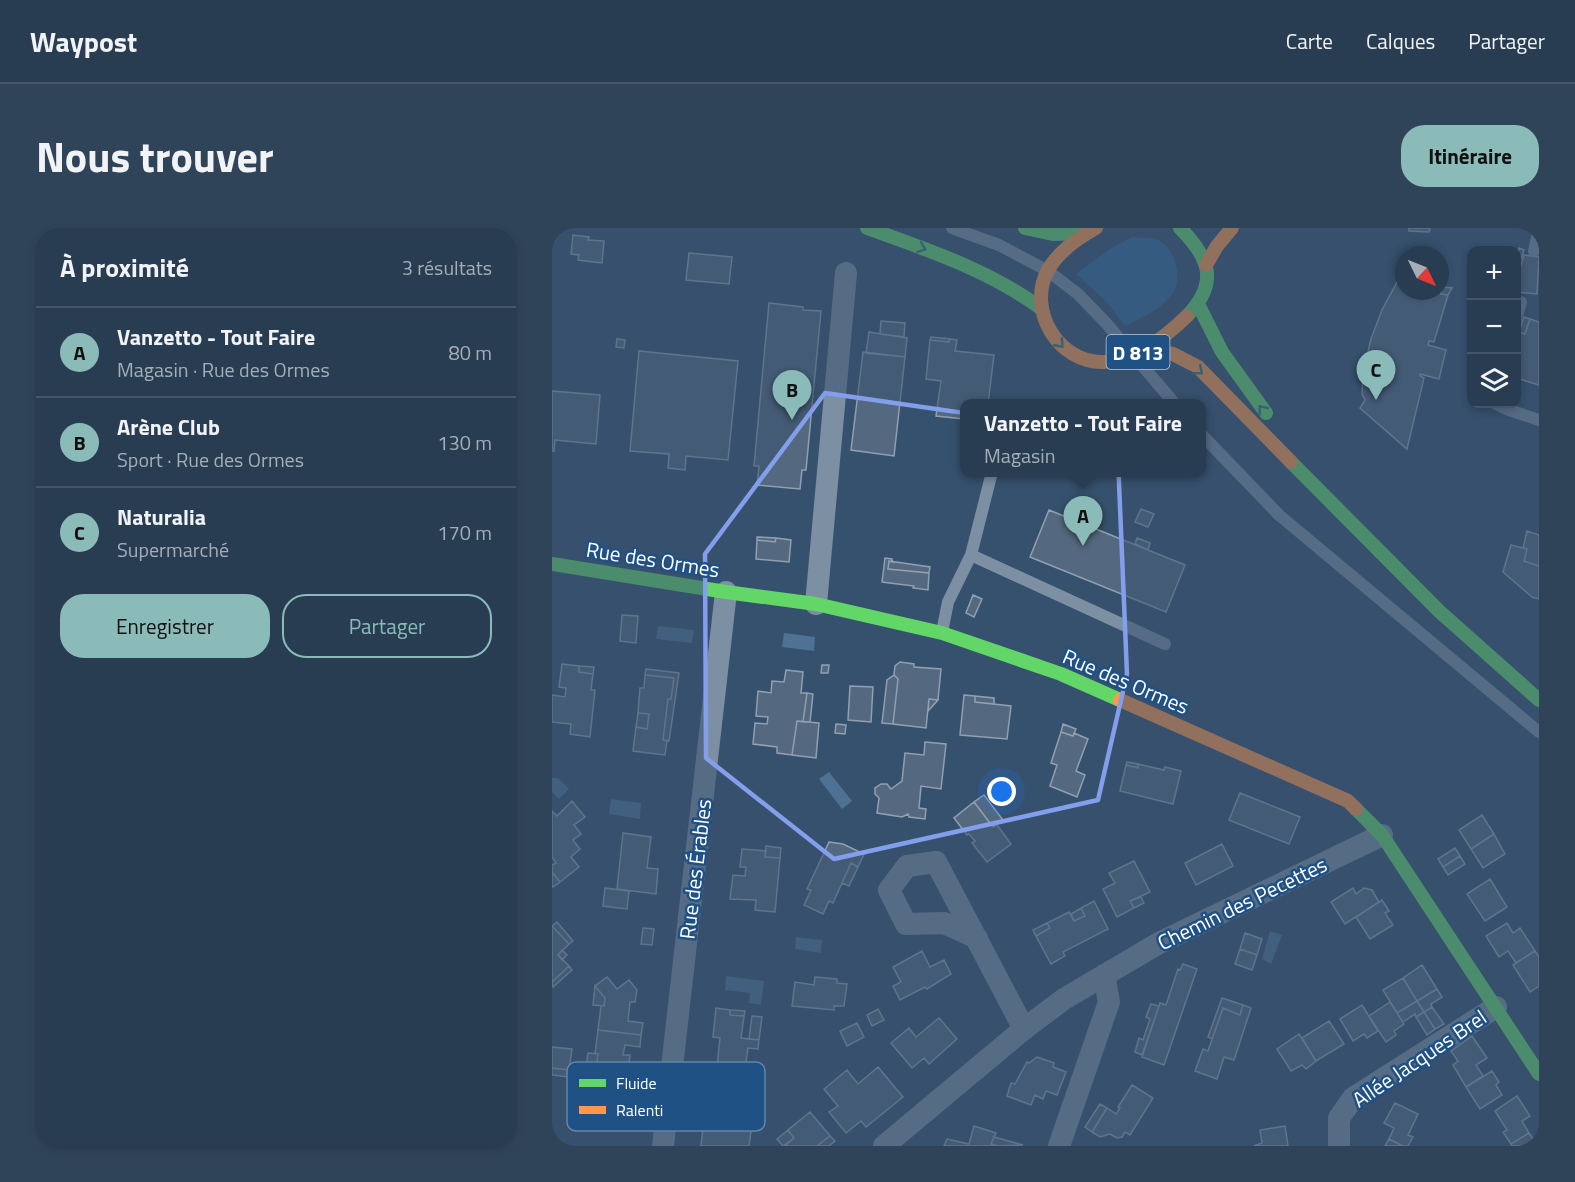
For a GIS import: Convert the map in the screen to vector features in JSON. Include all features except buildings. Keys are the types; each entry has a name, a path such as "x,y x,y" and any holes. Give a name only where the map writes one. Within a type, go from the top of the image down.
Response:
{"main road":[{"path":"867,228 984,272 1022,293 1042,309"},
{"path":"1025,228 1053,234 1091,231"},
{"path":"1180,228 1200,250 1206,265"},
{"path":"1206,265 1217,246 1232,228"},
{"path":"1048,271 1064,252 1091,231"},
{"name":"D 813","path":"1048,271 1043,286 1042,309 1044,321 1052,335 1068,352 1088,361 1112,362 1147,348 1177,326 1205,293 1208,282 1206,265"},
{"name":"D 813","path":"1198,304 1222,351 1256,400 1364,537"},
{"name":"D 813","path":"1147,348 1173,354 1198,367 1439,611 1539,700"},
{"name":"Rue des Ormes","path":"552,564 816,604 942,633 1061,674 1348,801 1382,835 1539,1074"}],"street":[{"path":"816,604 846,273"},
{"name":"Rue des Érables","path":"673,1062 726,592"},
{"name":"Chemin des Pecettes","path":"884,1146 1024,1029 1064,999 1159,943 1382,835"},
{"path":"977,938 1024,1029"},
{"path":"1059,1146 1109,1002 1104,975"},
{"name":"Allée Jacques Brel","path":"1339,1146 1340,1118 1353,1098 1496,1007"},
{"name":"Rue des Érables","path":"663,1146 665,1131"}],"lane":[{"path":"952,228 999,245 1048,271 1078,294 1171,399"},
{"path":"1534,251 1538,233"},
{"path":"1505,408 1539,420"},
{"path":"1206,439 1279,515 1539,732"},
{"path":"942,633 948,602 971,555 991,477"},
{"path":"971,555 1165,644"}],"highlighted area":[{"path":"825,393 1117,435 1127,674 1098,800 834,859 706,758 705,554"}],"shaded area":[{"path":"1132,237 1153,238 1168,248 1175,262 1178,277 1174,291 1164,303 1125,326 1107,302 1076,274 1110,249"},
{"path":"658,626 694,630 692,643 656,639"},
{"path":"784,633 815,637 814,651 782,647"},
{"path":"829,772 852,801 842,809 819,779"},
{"path":"552,778 558,778 569,789 559,799 552,792"},
{"path":"611,799 641,803 640,819 609,814"},
{"path":"1270,931 1282,935 1271,964 1262,959"},
{"path":"796,937 822,940 821,953 795,949"},
{"path":"726,976 764,981 761,1005 749,1003 750,993 725,990"}],"traffic: fast":[{"path":"867,228 979,272 1022,295 1042,309"},
{"path":"1025,228 1053,234 1086,233"},
{"path":"1180,228 1198,250 1207,271 1204,293 1187,316"},
{"path":"1198,304 1222,352 1266,413"},
{"path":"1291,462 1439,611 1539,700"},
{"path":"552,564 816,604 942,633 1061,674 1120,700"},
{"path":"1356,809 1382,835 1539,1074"}],"traffic: slow":[{"path":"1096,228 1057,257 1048,270 1042,286 1041,302 1044,317 1051,332 1061,344 1073,354 1088,360 1104,362 1116,360 1150,346 1187,316"},
{"path":"1206,265 1217,246 1232,228"},
{"path":"1147,348 1173,354 1198,367 1291,462"},
{"path":"1120,700 1348,801 1356,809"}],"place":[{"name":"Naturalia","path":"1376,400"},
{"name":"Arène Club","path":"792,420"},
{"name":"Vanzetto - Tout Faire","path":"1083,546"}]}
